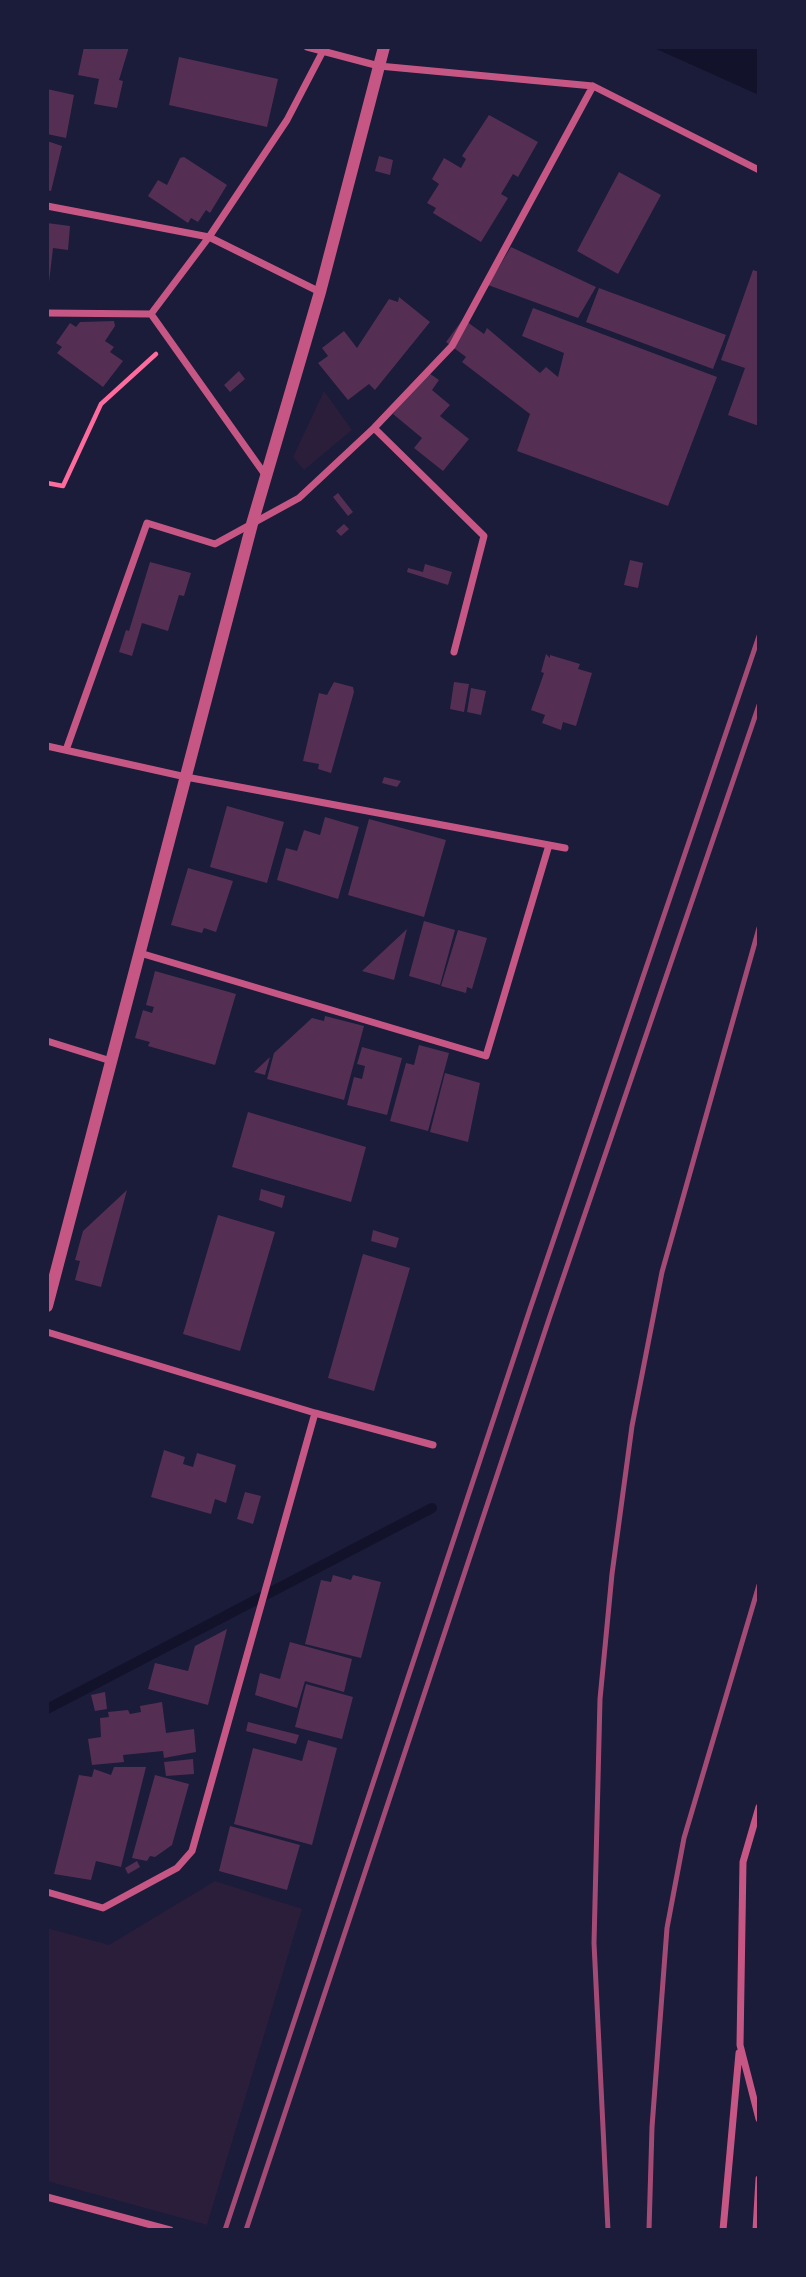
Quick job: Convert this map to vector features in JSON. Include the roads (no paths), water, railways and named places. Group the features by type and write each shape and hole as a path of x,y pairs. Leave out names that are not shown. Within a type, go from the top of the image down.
{"street":[{"path":"307,47 379,66 593,86 759,170"},
{"path":"47,1307 252,524 320,292 384,47"},
{"path":"151,314 209,237 287,120 323,51"},
{"path":"66,750 147,523 215,544 299,498 374,428 452,346 593,86"},
{"path":"47,206 209,237 320,292"},
{"path":"47,313 151,314"},
{"path":"151,314 267,477"},
{"path":"374,428 484,536 454,652"},
{"path":"47,746 186,777 565,848"},
{"path":"140,953 486,1056 549,845"},
{"path":"47,1041 111,1061"},
{"path":"47,1332 315,1413 433,1445"},
{"path":"47,1892 103,1908 177,1868 192,1851 315,1413"},
{"path":"723,2230 740,2045 743,1862 759,1807"},
{"path":"740,2045 759,2119"},
{"path":"756,2230 759,2179"},
{"path":"47,2197 170,2230"}],"waterway":[{"path":"47,1709 432,1508"}],"railway":[{"path":"225,2230 530,1309 759,636"},
{"path":"246,2230 550,1316 759,705"},
{"path":"608,2230 594,1943 600,1699 612,1574 632,1426 662,1272 759,928"},
{"path":"649,2230 652,2127 667,1928 684,1838 759,1585"}]}
